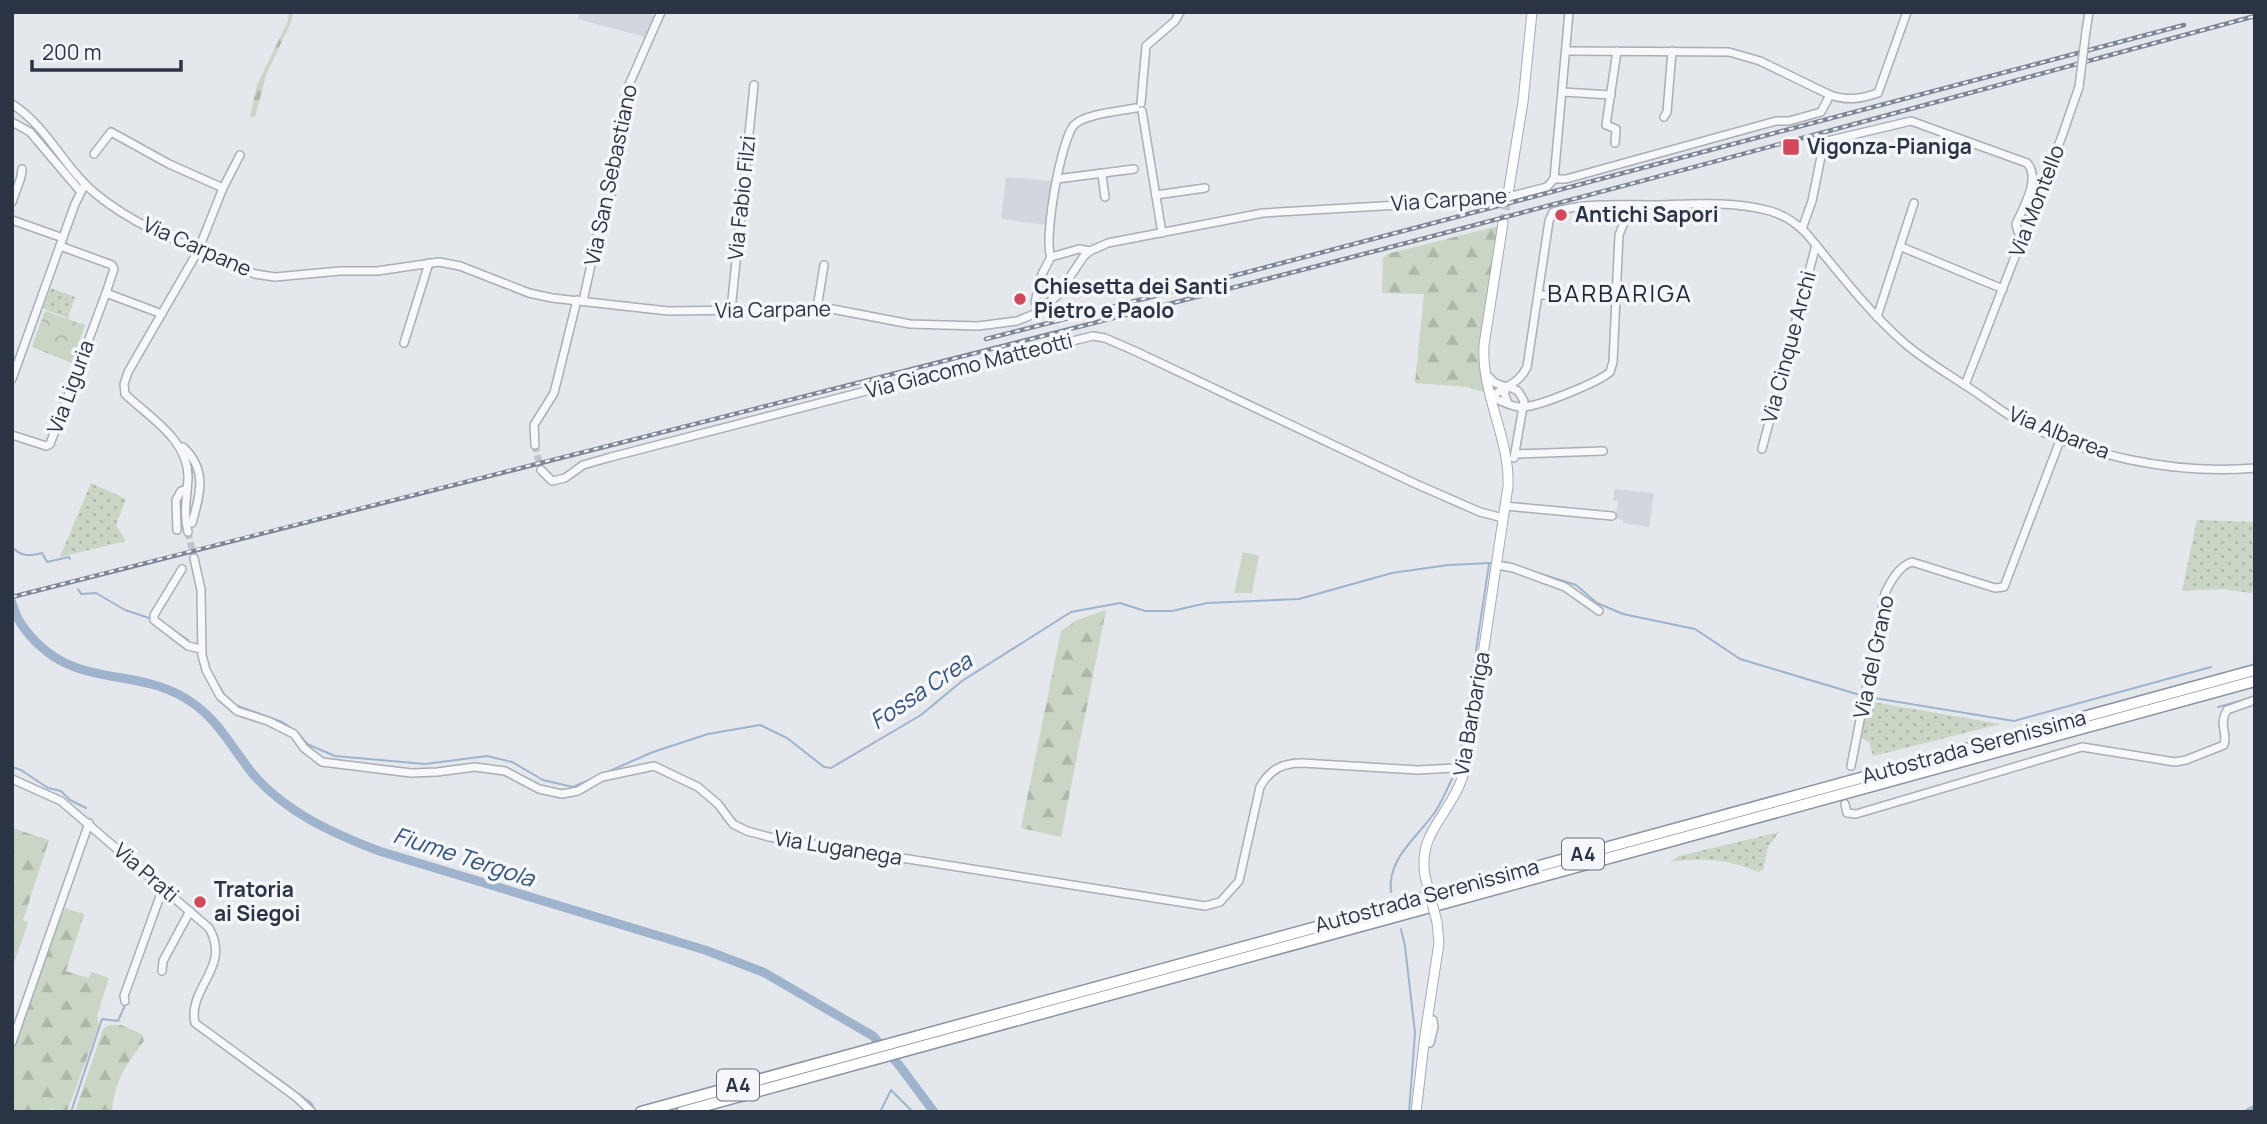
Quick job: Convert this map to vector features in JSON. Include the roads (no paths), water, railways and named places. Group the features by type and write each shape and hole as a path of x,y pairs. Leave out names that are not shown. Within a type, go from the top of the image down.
{"highway":[{"name":"Autostrada Serenissima","path":"641,1112 2255,670"},
{"name":"Autostrada Serenissima","path":"682,1112 2255,681"}],"main road":[{"path":"1508,196 1523,102 1532,12"},
{"name":"Via Barbariga","path":"1416,1112 1439,943 1423,858 1427,841 1455,795 1465,769 1505,506 1508,472 1485,373 1484,345 1503,223"}],"street":[{"name":"Via San Sebastiano","path":"580,300 612,191 628,87 661,12"},
{"path":"1161,233 1140,107 1146,46 1175,21 1180,12"},
{"path":"1555,179 1569,12"},
{"path":"1567,51 1717,51 1738,54 1760,61 1830,95 1850,100 1878,93 1906,12"},
{"name":"Via Montello","path":"1965,385 2063,136 2079,86 2089,12"},
{"path":"1615,143 1616,129 1606,125 1617,51"},
{"path":"1664,117 1667,112 1672,51"},
{"name":"Via Fabio Filzi","path":"731,310 754,85"},
{"path":"1563,92 1611,95"},
{"name":"Via Carpane","path":"12,104 33,119 85,184 124,215 255,274 275,277 340,271 377,271 429,263 460,266 529,293 552,298 668,311 850,310 918,324 978,326 1017,321 1034,314 1057,296 1076,265 1090,251 1108,243 1281,211 1508,196 1547,187 1555,179 1566,179 1821,112 1830,95"},
{"path":"1035,302 1042,274 1051,257 1048,233 1057,179 1073,126 1090,117 1140,107"},
{"path":"26,128 33,119"},
{"path":"1490,397 1520,380 1527,367 1550,215 1561,210 1584,206 1737,205 1782,215 1802,229 1812,201 1823,147 1827,141 1912,121 2027,163 2031,167 2032,178 2017,224 2018,232 2023,236"},
{"path":"12,122 26,128 76,190 80,191"},
{"path":"94,154 111,132 169,164 223,188"},
{"path":"192,523 202,484 180,445 125,394 124,384 128,372 199,249 223,188 240,155"},
{"path":"12,202 22,169"},
{"path":"1057,179 1134,169"},
{"path":"1102,175 1105,197"},
{"path":"12,379 15,360 85,184"},
{"path":"1156,195 1205,188"},
{"path":"1877,317 1914,203"},
{"path":"1490,397 1521,408 1536,405 1605,377 1610,372 1613,362 1619,236 1631,205"},
{"path":"12,220 114,267 106,293 162,314"},
{"name":"Via Albarea","path":"1802,229 1877,317 1912,349 2011,416 2061,439 2103,453 2149,463 2207,468 2255,468"},
{"name":"Via Cinque Archi","path":"1762,449 1816,245"},
{"name":"Via Carpane","path":"1051,257 1081,248 1090,251"},
{"path":"1904,248 2003,289"},
{"path":"404,343 429,263"},
{"path":"817,309 824,265"},
{"name":"Via Liguria","path":"12,435 46,446 50,444 106,293"},
{"path":"1538,295 1609,296"},
{"path":"535,445 534,425 554,393 580,300"},
{"name":"Via Giacomo Matteotti","path":"541,470 552,481 561,480 579,466 601,459 1079,338 1098,336 1416,484 1480,512 1503,518"},
{"path":"1485,373 1496,383 1521,394 1524,401 1514,456 1602,451"},
{"path":"1506,386 1504,393 1508,404"},
{"path":"1496,418 1500,409 1508,404"},
{"name":"Via del Grano","path":"1852,766 1885,593 1893,580 1903,566 1912,562 1995,588 2004,587 2061,439"},
{"path":"188,532 185,515 190,461"},
{"path":"177,530 176,500 181,491 187,489"},
{"path":"1505,506 1612,516"},
{"name":"Via Luganega","path":"194,558 201,590 201,649 209,678 225,702 242,713 283,727 294,734 304,748 322,762 339,766 411,773 475,767 505,771 539,789 562,794 578,791 602,777 654,766 698,788 718,804 733,824 769,837 1205,906 1220,902 1239,881 1260,787 1268,774 1276,768 1303,763 1418,771 1465,769"},
{"path":"1497,565 1565,587 1598,611"},
{"path":"182,569 153,620 188,646 201,649"},
{"path":"1845,804 1847,813 1856,814 2081,747 2168,761 2186,760 2224,746 2222,719 2227,710 2255,700"},
{"name":"Via Prati","path":"12,779 61,801 209,929 215,950 214,968 194,1004 195,1024 296,1097 312,1112"},
{"path":"12,1042 89,823"},
{"path":"125,1001 124,996 163,888"},
{"path":"162,971 163,961 190,911"},
{"name":"Via Barbariga","path":"1424,1043 1430,1043 1433,1020"}],"waterway":[{"name":"Fossa Crea","path":"12,547 26,555 42,553 47,562 69,557 70,559"},
{"path":"1505,562 1514,565"},
{"name":"Fossa Crea","path":"235,705 282,722 296,731 307,744 335,756 425,764 487,756 512,762 543,780 573,787 653,752 708,734 760,725 787,738 824,767 831,768 921,715 962,681 1071,612 1120,603 1145,611 1172,611 1207,603 1299,599 1392,573 1448,565 1491,563"},
{"name":"Fossa Crea","path":"1459,763 1489,564"},
{"path":"1519,567 1576,585 1597,603 1623,614 1695,629 1740,659 1860,695"},
{"name":"Fossa Crea","path":"78,589 81,594 96,593 125,610 149,618"},
{"name":"Fiume Tergola","path":"12,603 25,629 54,657 90,672 166,689 196,706 222,732 265,787 310,820 379,851 705,950 763,972 873,1036 899,1065 934,1112"},
{"name":"Fossa Crea","path":"167,626 188,640"},
{"path":"1868,697 2014,721 2211,667"},
{"name":"Fossa Crea","path":"212,673 225,696"},
{"path":"2218,707 2247,699"},
{"path":"12,767 48,788 61,791 70,800 86,808"},
{"name":"Fossa Crea","path":"1391,892 1391,880 1398,859 1435,812 1455,772"},
{"name":"Fossa Crea","path":"1401,929 1415,1033 1409,1112"},
{"path":"71,1112 102,1019 118,1021 125,1005"},
{"path":"241,1052 311,1103 316,1112"},
{"path":"880,1112 891,1090 913,1112"},
{"path":"2246,1112 2255,1107"}],"tunnel":[{"path":"1503,223 1508,194"},
{"path":"535,445 541,470"},
{"path":"188,532 194,558"}],"railway":[{"path":"12,597 1339,260 2255,16"},
{"path":"986,339 2184,25"}],"place":[{"name":"Vigonza-Pianiga","path":"1791,147"},
{"name":"Antichi Sapori","path":"1561,215"},
{"name":"Chiesetta dei Santi Pietro e Paolo","path":"1020,299"},
{"name":"Tratoria ai Siegoi","path":"200,902"}],"district":[{"name":"BARBARIGA","path":"1620,294"}]}
